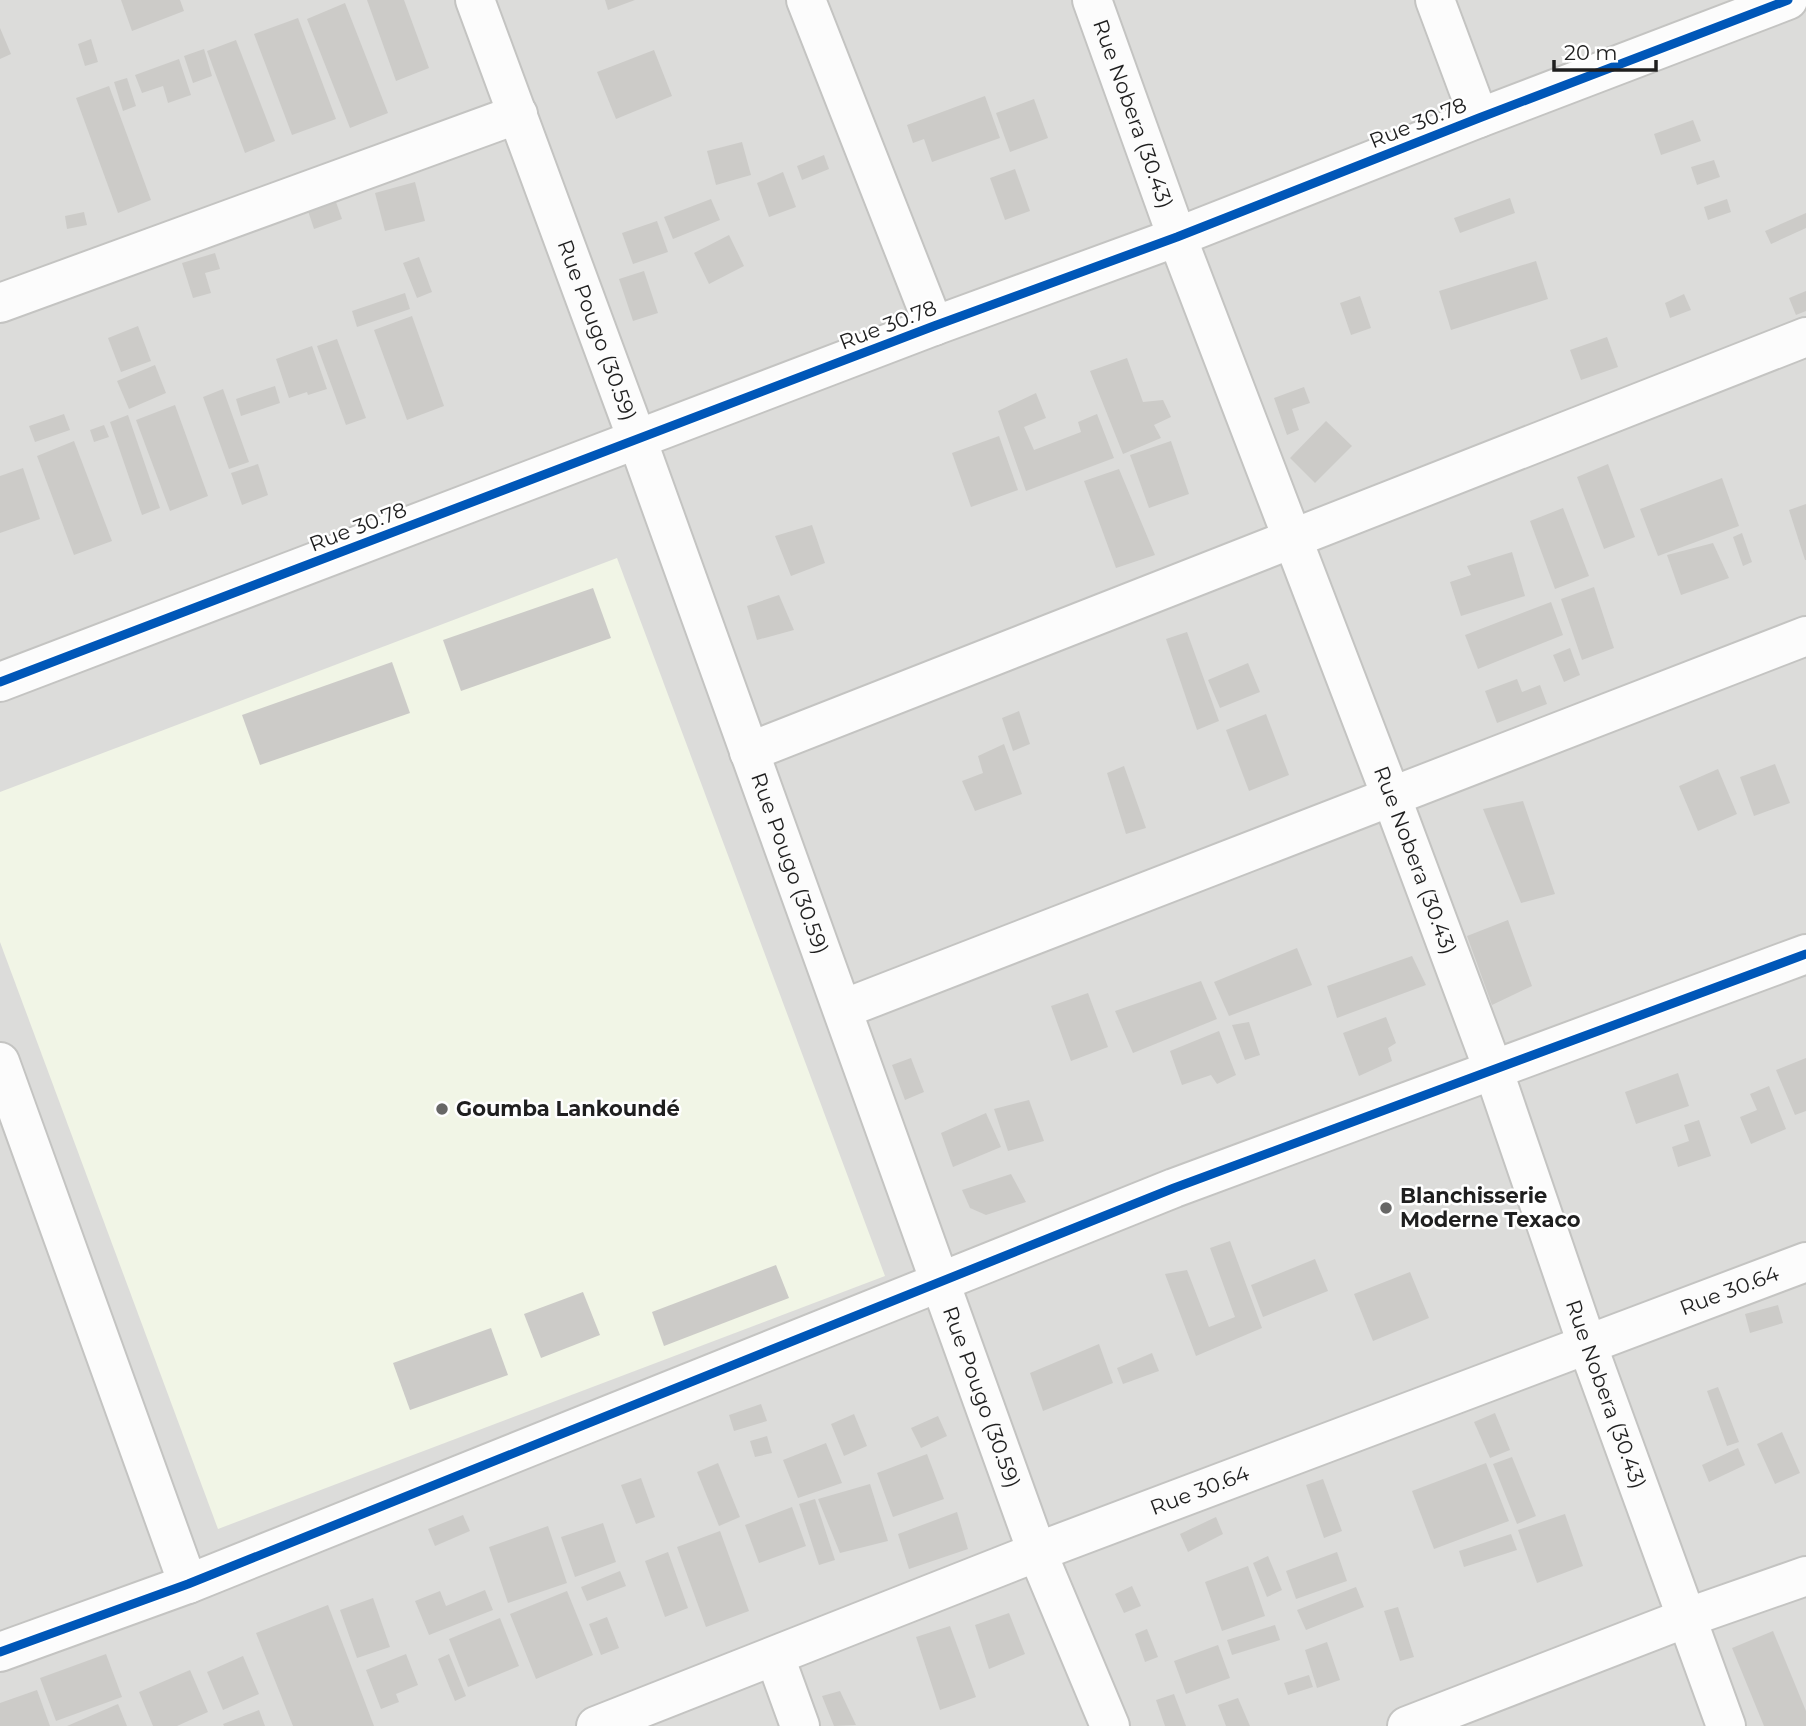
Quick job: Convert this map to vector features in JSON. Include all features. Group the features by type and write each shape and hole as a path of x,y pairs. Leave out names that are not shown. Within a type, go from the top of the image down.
{"street":[{"name":"Rue Pougo (30.59)","path":"475,0 637,439 1037,1552 1110,1726"},
{"path":"806,0 934,326"},
{"name":"Rue Nobera (30.43)","path":"1092,0 1177,237 1493,1069 1587,1344 1726,1726"},
{"path":"1435,0 1479,118"},
{"name":"Rue 30.78","path":"0,682 934,326 1177,237 1788,0"},
{"path":"0,303 518,114"},
{"path":"749,752 1806,337"},
{"path":"843,1009 1806,636"},
{"path":"0,1652 188,1584 1174,1188 1806,954"},
{"path":"0,1062 188,1584"},
{"name":"Rue 30.64","path":"596,1726 1037,1552 1806,1262"},
{"path":"1407,1726 1686,1618 1806,1576"},
{"path":"775,1657 800,1726"}],"shaded area":[{"path":"0,0 1806,0 1806,1726 0,1726"},
{"name":"Goumba Lankoundé","path":"617,558 885,1276 218,1529 0,942 0,792"}],"building":[{"path":"121,0 180,0 184,11 132,31"},
{"path":"367,0 404,0 429,68 396,81"},
{"path":"605,0 635,0 608,10"},
{"path":"345,3 388,113 350,128 307,19"},
{"path":"298,18 336,119 292,135 254,34"},
{"path":"0,28 11,54 0,59"},
{"path":"91,39 98,62 85,66 78,44"},
{"path":"236,40 275,141 245,153 207,51"},
{"path":"204,49 212,76 193,83 184,56"},
{"path":"654,50 672,96 616,119 597,72"},
{"path":"179,59 191,95 168,103 163,86 142,93 135,75"},
{"path":"127,78 136,106 123,111 114,82"},
{"path":"109,86 151,200 118,213 76,98"},
{"path":"985,96 1000,138 932,162 924,139 913,143 907,125"},
{"path":"1034,99 1048,138 1010,152 996,113"},
{"path":"1693,120 1701,141 1661,155 1654,134"},
{"path":"742,142 751,175 716,185 707,151"},
{"path":"824,155 829,169 802,180 797,166"},
{"path":"1714,160 1720,177 1697,185 1691,167"},
{"path":"1015,169 1030,211 1005,220 990,178"},
{"path":"783,172 796,207 769,217 757,183"},
{"path":"415,182 425,221 385,231 375,193"},
{"path":"1510,198 1515,213 1460,233 1454,218"},
{"path":"711,199 720,220 673,239 664,217"},
{"path":"1727,199 1731,212 1708,220 1704,207"},
{"path":"336,202 342,219 314,229 308,211"},
{"path":"84,212 87,225 67,229 65,216"},
{"path":"1806,213 1806,228 1771,244 1765,231"},
{"path":"657,221 668,252 633,264 622,233"},
{"path":"729,235 744,266 709,284 694,253"},
{"path":"215,253 220,269 205,273 211,293 193,298 182,263"},
{"path":"419,257 432,292 417,298 403,263"},
{"path":"1536,261 1548,299 1451,330 1439,291"},
{"path":"644,271 658,313 633,321 619,279"},
{"path":"1806,291 1806,311 1796,315 1789,298"},
{"path":"405,293 410,309 357,327 352,311"},
{"path":"1684,294 1691,310 1670,318 1665,303"},
{"path":"1360,296 1371,328 1351,335 1340,303"},
{"path":"412,316 444,406 407,420 374,330"},
{"path":"138,326 151,361 121,372 108,338"},
{"path":"1607,337 1618,367 1581,380 1570,350"},
{"path":"337,339 366,418 346,425 317,346"},
{"path":"312,346 327,389 289,398 276,359"},
{"path":"1127,358 1143,402 1163,400 1171,417 1154,425 1161,438 1123,454 1090,371"},
{"path":"155,365 166,393 129,409 117,381"},
{"path":"275,386 280,403 241,416 236,399"},
{"path":"1304,387 1310,403 1292,409 1299,430 1287,435 1274,398"},
{"path":"223,389 249,462 229,469 203,397"},
{"path":"1036,393 1046,418 1024,427 1034,450 1081,432 1078,422 1097,414 1114,458 1026,491 998,411"},
{"path":"175,405 208,496 170,511 136,420"},
{"path":"64,414 70,430 35,442 29,426"},
{"path":"128,415 160,508 142,515 110,422"},
{"path":"1326,421 1352,446 1315,483 1290,458"},
{"path":"104,425 109,437 94,442 90,430"},
{"path":"999,436 1018,490 971,507 952,453"},
{"path":"74,441 112,541 74,555 37,456"},
{"path":"1171,441 1189,494 1149,508 1130,455"},
{"path":"258,464 268,495 242,505 231,473"},
{"path":"1608,464 1635,537 1604,549 1577,477"},
{"path":"23,468 40,519 0,533 0,476"},
{"path":"1119,469 1155,555 1116,568 1084,481"},
{"path":"1722,478 1739,526 1658,556 1640,509"},
{"path":"1806,504 1806,560 1805,560 1789,510"},
{"path":"1563,508 1589,576 1555,589 1530,521"},
{"path":"812,525 825,563 791,576 775,536"},
{"path":"1742,533 1752,562 1743,566 1733,537"},
{"path":"1713,543 1729,578 1681,595 1667,555"},
{"path":"1512,552 1525,596 1461,616 1450,582 1471,575 1467,566"},
{"path":"1594,587 1614,648 1582,660 1561,599"},
{"path":"593,588 611,638 461,691 443,640"},
{"path":"779,595 794,630 757,640 747,606"},
{"path":"1551,602 1563,635 1478,669 1465,635"},
{"path":"1187,632 1219,721 1197,730 1166,639"},
{"path":"1570,648 1580,675 1564,682 1553,655"},
{"path":"392,662 410,713 260,765 242,715"},
{"path":"1248,663 1260,692 1220,708 1208,680"},
{"path":"1517,679 1522,692 1540,685 1547,704 1497,723 1485,691"},
{"path":"1019,711 1030,744 1013,751 1002,718"},
{"path":"1266,714 1289,775 1249,791 1226,730"},
{"path":"1004,744 1022,794 975,811 962,781 983,773 978,756"},
{"path":"1775,764 1790,803 1754,816 1740,777"},
{"path":"1124,766 1146,828 1126,834 1107,773"},
{"path":"1718,769 1737,814 1698,831 1679,786"},
{"path":"1523,801 1555,894 1521,903 1483,809"},
{"path":"1508,920 1532,986 1492,1005 1467,936"},
{"path":"1297,948 1312,985 1229,1016 1214,982"},
{"path":"1412,956 1426,985 1337,1018 1327,986"},
{"path":"1201,981 1217,1019 1133,1053 1115,1011"},
{"path":"1088,993 1108,1047 1071,1061 1051,1006"},
{"path":"1386,1017 1396,1043 1388,1048 1392,1061 1359,1076 1343,1033"},
{"path":"1249,1022 1260,1055 1245,1060 1232,1025"},
{"path":"1219,1031 1236,1075 1217,1084 1211,1075 1182,1085 1170,1051"},
{"path":"911,1058 924,1092 905,1100 892,1065"},
{"path":"1806,1058 1806,1111 1795,1115 1776,1070"},
{"path":"1678,1073 1689,1106 1636,1124 1625,1092"},
{"path":"1769,1086 1786,1129 1751,1144 1740,1117 1757,1110 1750,1094"},
{"path":"1029,1100 1044,1141 1008,1151 994,1109"},
{"path":"986,1113 1001,1147 953,1167 941,1133"},
{"path":"1699,1120 1711,1156 1678,1167 1672,1147 1689,1141 1684,1125"},
{"path":"1011,1174 1026,1202 986,1215 970,1208 962,1190"},
{"path":"1230,1241 1262,1328 1196,1356 1165,1274 1187,1270 1209,1327 1235,1317 1210,1248"},
{"path":"1315,1259 1328,1291 1263,1317 1251,1285"},
{"path":"776,1265 789,1298 664,1346 652,1312"},
{"path":"1410,1272 1429,1318 1373,1341 1354,1294"},
{"path":"583,1292 600,1335 541,1358 524,1314"},
{"path":"1778,1305 1783,1323 1750,1333 1745,1314"},
{"path":"491,1328 508,1375 410,1410 393,1363"},
{"path":"1099,1344 1113,1383 1043,1411 1030,1373"},
{"path":"1152,1353 1159,1371 1123,1384 1117,1368"},
{"path":"1718,1387 1739,1442 1727,1446 1707,1391"},
{"path":"761,1404 767,1421 734,1431 729,1415"},
{"path":"1495,1413 1510,1450 1490,1458 1474,1422"},
{"path":"854,1414 867,1446 844,1456 831,1424"},
{"path":"938,1416 947,1436 921,1448 911,1428"},
{"path":"1782,1432 1800,1473 1775,1484 1757,1444"},
{"path":"767,1436 772,1453 755,1457 750,1441"},
{"path":"826,1443 842,1483 798,1498 783,1460"},
{"path":"1738,1448 1745,1465 1709,1482 1702,1465"},
{"path":"927,1454 944,1499 893,1517 877,1473"},
{"path":"1512,1457 1536,1516 1517,1524 1493,1464"},
{"path":"718,1463 740,1517 719,1526 697,1472"},
{"path":"1486,1463 1509,1521 1434,1549 1412,1491"},
{"path":"641,1478 655,1517 636,1524 621,1485"},
{"path":"1323,1479 1342,1531 1324,1538 1306,1485"},
{"path":"870,1484 888,1541 840,1553 818,1499"},
{"path":"815,1499 835,1560 819,1565 799,1504"},
{"path":"792,1507 806,1546 759,1563 745,1525"},
{"path":"957,1512 968,1549 909,1569 898,1534"},
{"path":"1565,1514 1583,1566 1537,1583 1518,1530"},
{"path":"463,1515 470,1531 435,1546 428,1529"},
{"path":"1216,1517 1223,1534 1188,1552 1180,1534"},
{"path":"603,1523 616,1562 575,1577 561,1537"},
{"path":"548,1526 567,1583 508,1603 489,1547"},
{"path":"720,1531 749,1611 706,1627 677,1547"},
{"path":"1511,1534 1517,1550 1464,1567 1459,1551"},
{"path":"668,1552 688,1608 665,1617 645,1561"},
{"path":"1337,1552 1347,1581 1296,1599 1286,1571"},
{"path":"1268,1556 1282,1590 1267,1597 1253,1563"},
{"path":"1248,1566 1265,1616 1222,1631 1205,1582"},
{"path":"620,1571 626,1586 587,1601 581,1587"},
{"path":"1132,1586 1141,1606 1124,1613 1115,1594"},
{"path":"1356,1587 1364,1607 1306,1630 1297,1610"},
{"path":"485,1590 493,1610 429,1635 415,1601 440,1591 446,1606"},
{"path":"567,1591 593,1655 536,1679 510,1614"},
{"path":"373,1598 390,1647 357,1658 340,1610"},
{"path":"328,1605 374,1726 293,1726 256,1633"},
{"path":"1398,1607 1414,1657 1400,1661 1384,1611"},
{"path":"1009,1613 1025,1654 989,1669 975,1625"},
{"path":"607,1617 619,1648 601,1655 589,1624"},
{"path":"500,1618 519,1666 468,1687 449,1639"},
{"path":"1275,1625 1280,1640 1232,1655 1227,1640"},
{"path":"950,1626 976,1697 940,1710 916,1637"},
{"path":"1147,1629 1158,1657 1145,1662 1135,1634"},
{"path":"1773,1631 1806,1711 1806,1726 1764,1726 1732,1648"},
{"path":"1327,1642 1340,1680 1317,1688 1305,1650"},
{"path":"1218,1645 1230,1678 1186,1694 1174,1661"},
{"path":"106,1654 122,1697 56,1721 40,1678"},
{"path":"406,1654 418,1685 396,1694 399,1702 381,1709 366,1670"},
{"path":"449,1654 466,1696 455,1701 438,1659"},
{"path":"243,1656 259,1694 223,1710 207,1672"},
{"path":"190,1670 208,1712 177,1726 153,1726 139,1692"},
{"path":"1309,1675 1313,1687 1288,1695 1284,1683"},
{"path":"37,1690 50,1726 0,1726 0,1703"},
{"path":"840,1691 856,1725 834,1726 822,1696"},
{"path":"1174,1694 1186,1726 1165,1726 1156,1700"},
{"path":"1238,1698 1250,1726 1226,1726 1218,1705"},
{"path":"118,1704 127,1726 67,1726"},
{"path":"259,1710 265,1726 223,1724"}],"cycle path":[{"path":"0,682 934,326 1177,237 1788,0"},
{"path":"0,1652 188,1584 1174,1188 1806,954"}],"place":[{"name":"Goumba Lankoundé","path":"442,1109"},
{"name":"Blanchisserie Moderne Texaco","path":"1386,1208"}]}
